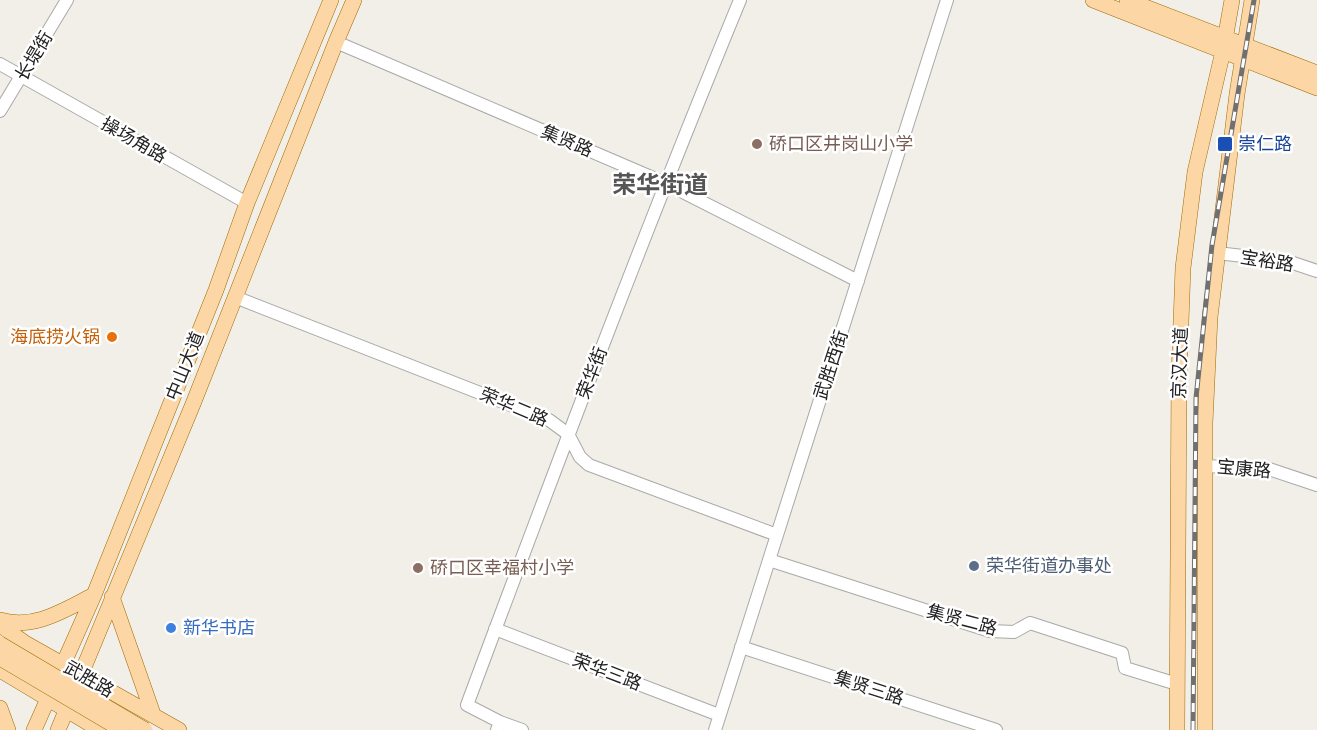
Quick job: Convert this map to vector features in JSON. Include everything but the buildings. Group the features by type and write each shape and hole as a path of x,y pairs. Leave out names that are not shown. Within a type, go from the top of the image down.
{"main road":[{"name":"中山大道","path":"34,730 94,595 216,290 247,203 331,0"},
{"name":"中山大道","path":"58,730 193,404 354,0"},
{"path":"1093,0 1243,52 1317,88"},
{"path":"1127,0 1225,45"},
{"name":"京汉大道","path":"1177,730 1179,376 1183,268 1195,172 1225,45 1232,0"},
{"name":"京汉大道","path":"1205,730 1205,466 1210,317 1243,52 1252,0"},
{"path":"1243,52 1317,73"},
{"path":"0,620 26,624 42,621 94,595"},
{"path":"112,597 153,714"},
{"name":"武胜路","path":"0,625 25,643 179,730"},
{"path":"0,644 145,730"},
{"path":"0,658 122,730"},
{"name":"武胜路","path":"0,670 100,730"},
{"path":"0,708 8,730"}],"street":[{"name":"长堤街","path":"0,111 67,0"},
{"name":"荣华街","path":"498,726 467,705 665,183 740,0"},
{"name":"武胜西街","path":"714,730 947,0"},
{"name":"集贤路","path":"336,42 665,183 858,281"},
{"name":"操场角路","path":"0,64 247,203"},
{"name":"宝裕路","path":"1217,254 1287,261 1317,271"},
{"name":"荣华二路","path":"235,297 549,420 568,434 580,456 589,465 777,535"},
{"name":"宝康路","path":"1205,466 1269,469 1317,485"},
{"name":"集贤二路","path":"769,560 990,631 1014,632 1030,623 1122,653 1125,668 1177,684"},
{"name":"荣华三路","path":"495,629 719,715"},
{"name":"集贤三路","path":"741,647 996,730"},
{"path":"498,726 522,730"}],"railway":[{"path":"1193,730 1196,398 1212,245 1254,0"}],"place":[{"name":"硚口区井岗山小学","path":"757,144"},
{"name":"崇仁路","path":"1225,144"},
{"name":"海底捞火锅","path":"112,337"},
{"name":"荣华街道办事处","path":"974,566"},
{"name":"硚口区幸福村小学","path":"418,568"},
{"name":"新华书店","path":"171,628"}],"district":[{"name":"荣华街道","path":"660,185"}]}
